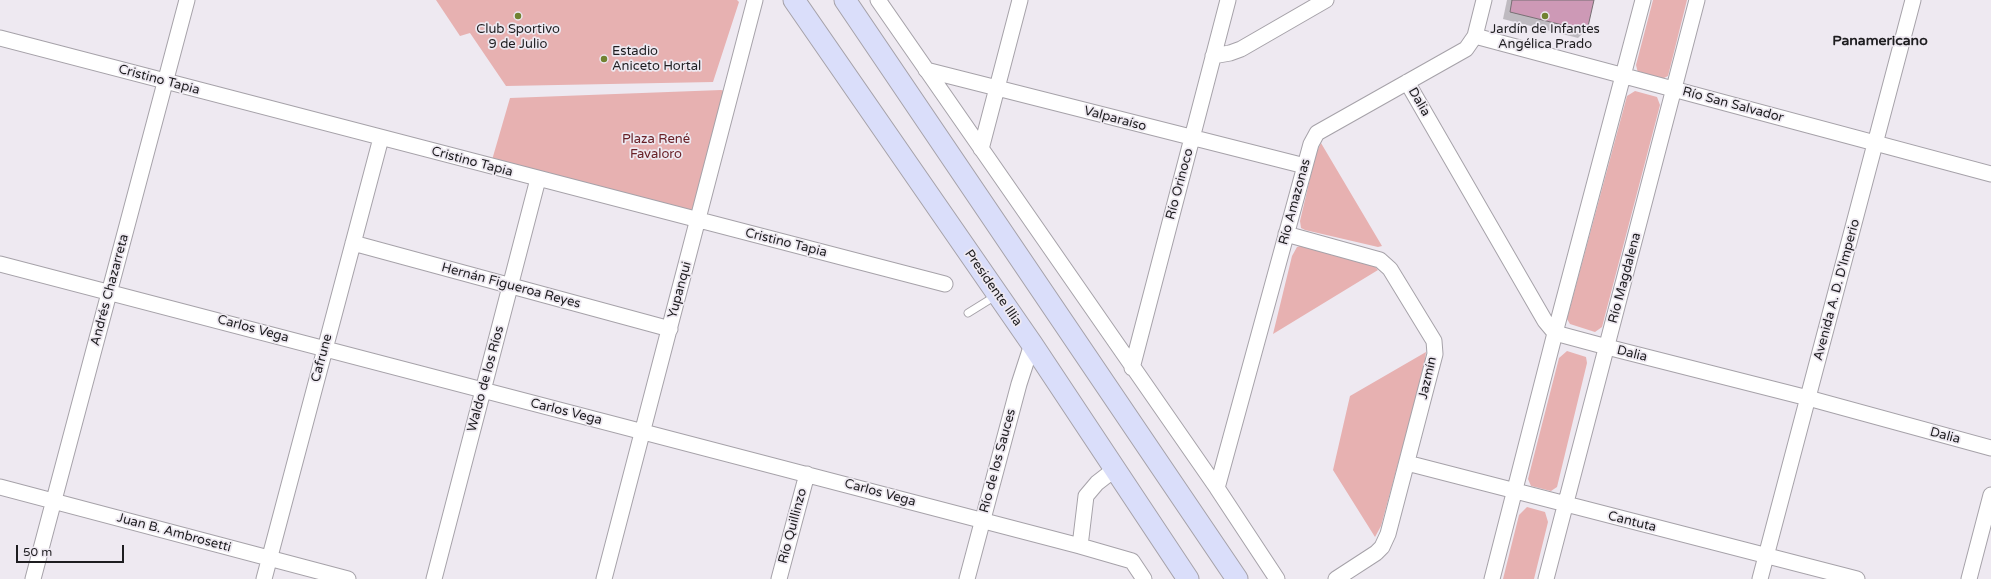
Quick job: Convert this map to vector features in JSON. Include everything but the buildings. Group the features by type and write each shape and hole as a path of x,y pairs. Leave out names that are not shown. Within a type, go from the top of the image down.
{"main road":[{"name":"Presidente Illia","path":"794,0 998,294 1188,579"},
{"path":"845,0 1237,579"}],"street":[{"name":"Andrés Chazarreta","path":"33,579 187,0"},
{"name":"Yupanqui","path":"604,579 755,0"},
{"path":"878,0 1216,488 1277,579"},
{"path":"981,149 1020,0"},
{"name":"Río Orinoco","path":"1132,368 1228,0"},
{"path":"1213,56 1230,53 1241,49 1326,0"},
{"path":"1476,36 1484,0"},
{"path":"1492,579 1643,0"},
{"name":"Río Magdalena","path":"1546,579 1675,90 1697,0"},
{"name":"Avenida A. D. D'Imperio","path":"1760,579 1913,0"},
{"name":"Río San Salvador","path":"1476,36 1623,77 1991,174"},
{"name":"Río Amazonas","path":"1216,488 1310,144 1317,133 1466,48 1476,36"},
{"name":"Cristino Tapia","path":"0,38 698,221 945,284"},
{"name":"Valparaíso","path":"926,70 1192,139 1305,166"},
{"name":"Dalia","path":"1407,82 1545,322 1555,333 1808,398 1991,448"},
{"name":"Cafrune","path":"264,579 380,138"},
{"name":"Waldo de los Ríos","path":"434,579 538,179"},
{"name":"Jazmín","path":"1286,234 1380,260 1390,269 1434,341 1435,354 1388,534 1382,546 1376,553 1336,579"},
{"name":"Hernán Figueroa Reyes","path":"353,243 670,329"},
{"name":"Carlos Vega","path":"0,264 1080,546 1132,561 1144,579"},
{"name":"Río de los Sauces","path":"967,579 1019,384 1032,344"},
{"name":"Cantuta","path":"1407,463 1857,579"},
{"path":"1080,546 1086,496 1097,483 1115,469"},
{"name":"Río Quillinzo","path":"779,579 807,474"},
{"name":"Juan B. Ambrosetti","path":"0,487 347,579"},
{"path":"1969,579 1991,495"}],"lane":[{"path":"968,313 998,294"}],"green space":[{"name":"Estadio Aniceto Hortal","path":"436,0 737,0 739,2 713,82 506,86 470,33 460,36"},
{"path":"1653,0 1687,0 1668,76 1662,79 1638,73 1636,65"},
{"name":"Plaza René Favaloro","path":"721,90 729,92 695,215 492,160 510,98"},
{"path":"1635,91 1657,97 1660,105 1602,327 1595,332 1570,324 1567,319 1627,96"},
{"path":"1321,143 1382,246 1378,247 1301,228 1300,221 1316,153"},
{"path":"1303,245 1371,262 1378,270 1273,334 1292,256 1297,247"},
{"path":"1567,351 1586,357 1587,363 1557,487 1551,491 1531,486 1528,479 1559,358"},
{"path":"1426,352 1424,368 1381,526 1375,537 1333,470 1350,396"},
{"path":"1527,507 1545,512 1548,522 1534,579 1503,579 1519,515"}],"place":[{"name":"Club Sportivo 9 de Julio","path":"518,16"},
{"name":"Jardín de Infantes Angélica Prado","path":"1545,16"},
{"name":"Estadio Aniceto Hortal","path":"604,59"}],"district":[{"name":"Panamericano","path":"1880,41"}]}
